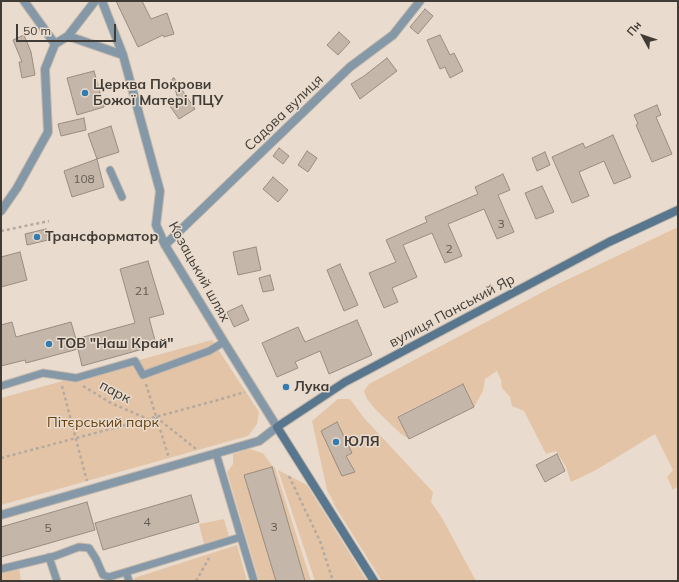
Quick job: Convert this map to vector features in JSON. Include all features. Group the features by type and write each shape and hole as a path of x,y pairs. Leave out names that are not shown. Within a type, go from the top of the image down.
{"street":[{"path":"24,1 55,44"},
{"path":"1,211 17,188 48,132 45,68 55,44 68,36 95,1"},
{"name":"Козацький шлях","path":"102,1 123,55 160,191 156,225 165,245 277,427"},
{"name":"Садова вулиця","path":"165,245 350,67 393,36 420,1"},
{"path":"68,36 123,55"},
{"name":"вулиця Панський Яр","path":"277,427 345,382 609,242 678,210"},
{"path":"1,515 259,441 277,427 374,581"}],"lane":[{"path":"110,170 122,197"},
{"path":"1,386 43,373 58,374 76,378 135,361 143,375 209,351 224,342"},
{"path":"216,454 254,581"},
{"path":"1,569 49,557 79,547 89,548 103,576 109,577 241,537"},
{"path":"49,557 57,581"},
{"path":"126,572 129,581"}],"path":[{"path":"1,231 49,221"},
{"path":"58,374 88,490"},
{"path":"143,375 169,458"},
{"name":"парк","path":"76,378 84,386 111,403 148,419"},
{"path":"1,458 218,400 252,388"},
{"path":"156,417 197,450"},
{"path":"290,476 320,541 333,581"},
{"path":"196,581 210,556 212,546"}],"green space":[{"path":"678,227 678,486 673,490 667,477 673,470 655,434 596,470 571,482 566,467 556,451 546,454 524,411 512,406 510,397 502,388 501,380 497,371 485,379 483,391 474,407 462,384 398,416 409,439 401,434 376,410 367,399 364,391 369,384 556,285"},
{"name":"Пітєрський парк","path":"212,340 259,412 257,424 248,436 1,505 1,398"},
{"path":"338,399 350,399 364,418 433,492 431,502 442,518 476,581 382,581 333,503 327,490 312,421"},
{"path":"249,449 263,453 275,468 311,581 259,581 227,472 233,464 233,454"},
{"path":"278,470 307,485 367,581 315,581"},
{"path":"224,519 230,540 205,548 199,524"},
{"path":"237,545 247,581 135,581 134,578"},
{"path":"19,568 21,581 1,581 1,574"}],"building":[{"path":"116,1 142,1 151,19 167,13 174,34 164,37 163,35 138,47"},
{"path":"425,9 433,16 418,34 410,27"},
{"path":"339,32 350,42 338,55 327,45"},
{"path":"24,35 31,52 35,75 22,78 19,62 22,62 13,40"},
{"path":"440,35 450,55 454,53 463,71 450,78 445,67 440,69 427,40"},
{"path":"387,58 397,71 360,99 351,84"},
{"name":"Церква Покрови Божої Матері ПЦУ","path":"94,71 104,107 77,115 67,78"},
{"path":"174,78 195,109 179,119 170,106 179,102 172,79"},
{"path":"657,105 661,115 656,117 672,154 652,162 636,125 638,124 634,115"},
{"path":"84,118 86,130 61,136 58,124"},
{"path":"111,126 119,152 97,159 88,134"},
{"path":"613,135 631,177 614,184 604,161 579,172 589,196 572,203 552,157 583,143 585,148"},
{"path":"279,148 289,156 283,164 273,156"},
{"path":"307,151 317,158 308,172 298,165"},
{"path":"545,152 550,165 537,171 532,158"},
{"path":"97,159 104,187 72,197 64,171"},
{"path":"503,174 510,190 498,195 514,232 497,239 484,209 448,224 462,256 445,263 432,233 403,245 417,277 392,288 398,302 384,308 369,273 396,262 386,240 427,222 425,217 478,194 475,187"},
{"path":"273,177 288,190 278,202 263,189"},
{"path":"542,186 554,212 536,219 525,193"},
{"name":"Трансформатор","path":"46,229 48,240 27,245 25,234"},
{"path":"256,247 261,270 238,275 233,252"},
{"path":"20,252 27,280 1,287 1,257"},
{"path":"148,261 164,314 149,318 156,344 82,366 78,349 26,363 25,360 1,366 1,325 12,322 16,337 71,322 76,339 135,323 120,269"},
{"path":"340,264 358,305 344,311 327,270"},
{"path":"270,275 274,290 263,292 259,278"},
{"path":"242,305 249,320 234,327 227,312"},
{"path":"357,320 372,355 329,374 320,351 295,362 298,368 277,377 262,343 298,327 305,342"},
{"path":"463,384 474,407 409,439 398,417"},
{"name":"ЮЛЯ","path":"337,422 352,453 346,456 355,472 342,476 321,431"},
{"path":"557,454 565,471 545,482 536,465"},
{"path":"272,467 305,581 276,581 244,475"},
{"path":"191,495 199,522 103,550 95,523"},
{"path":"87,502 95,530 1,557 1,527"}],"place":[{"name":"Церква Покрови Божої Матері ПЦУ","path":"85,93"},
{"name":"Трансформатор","path":"37,237"},
{"name":"ТОВ \"Наш Край\"","path":"49,344"},
{"name":"Лука","path":"286,387"},
{"name":"ЮЛЯ","path":"336,442"}]}
